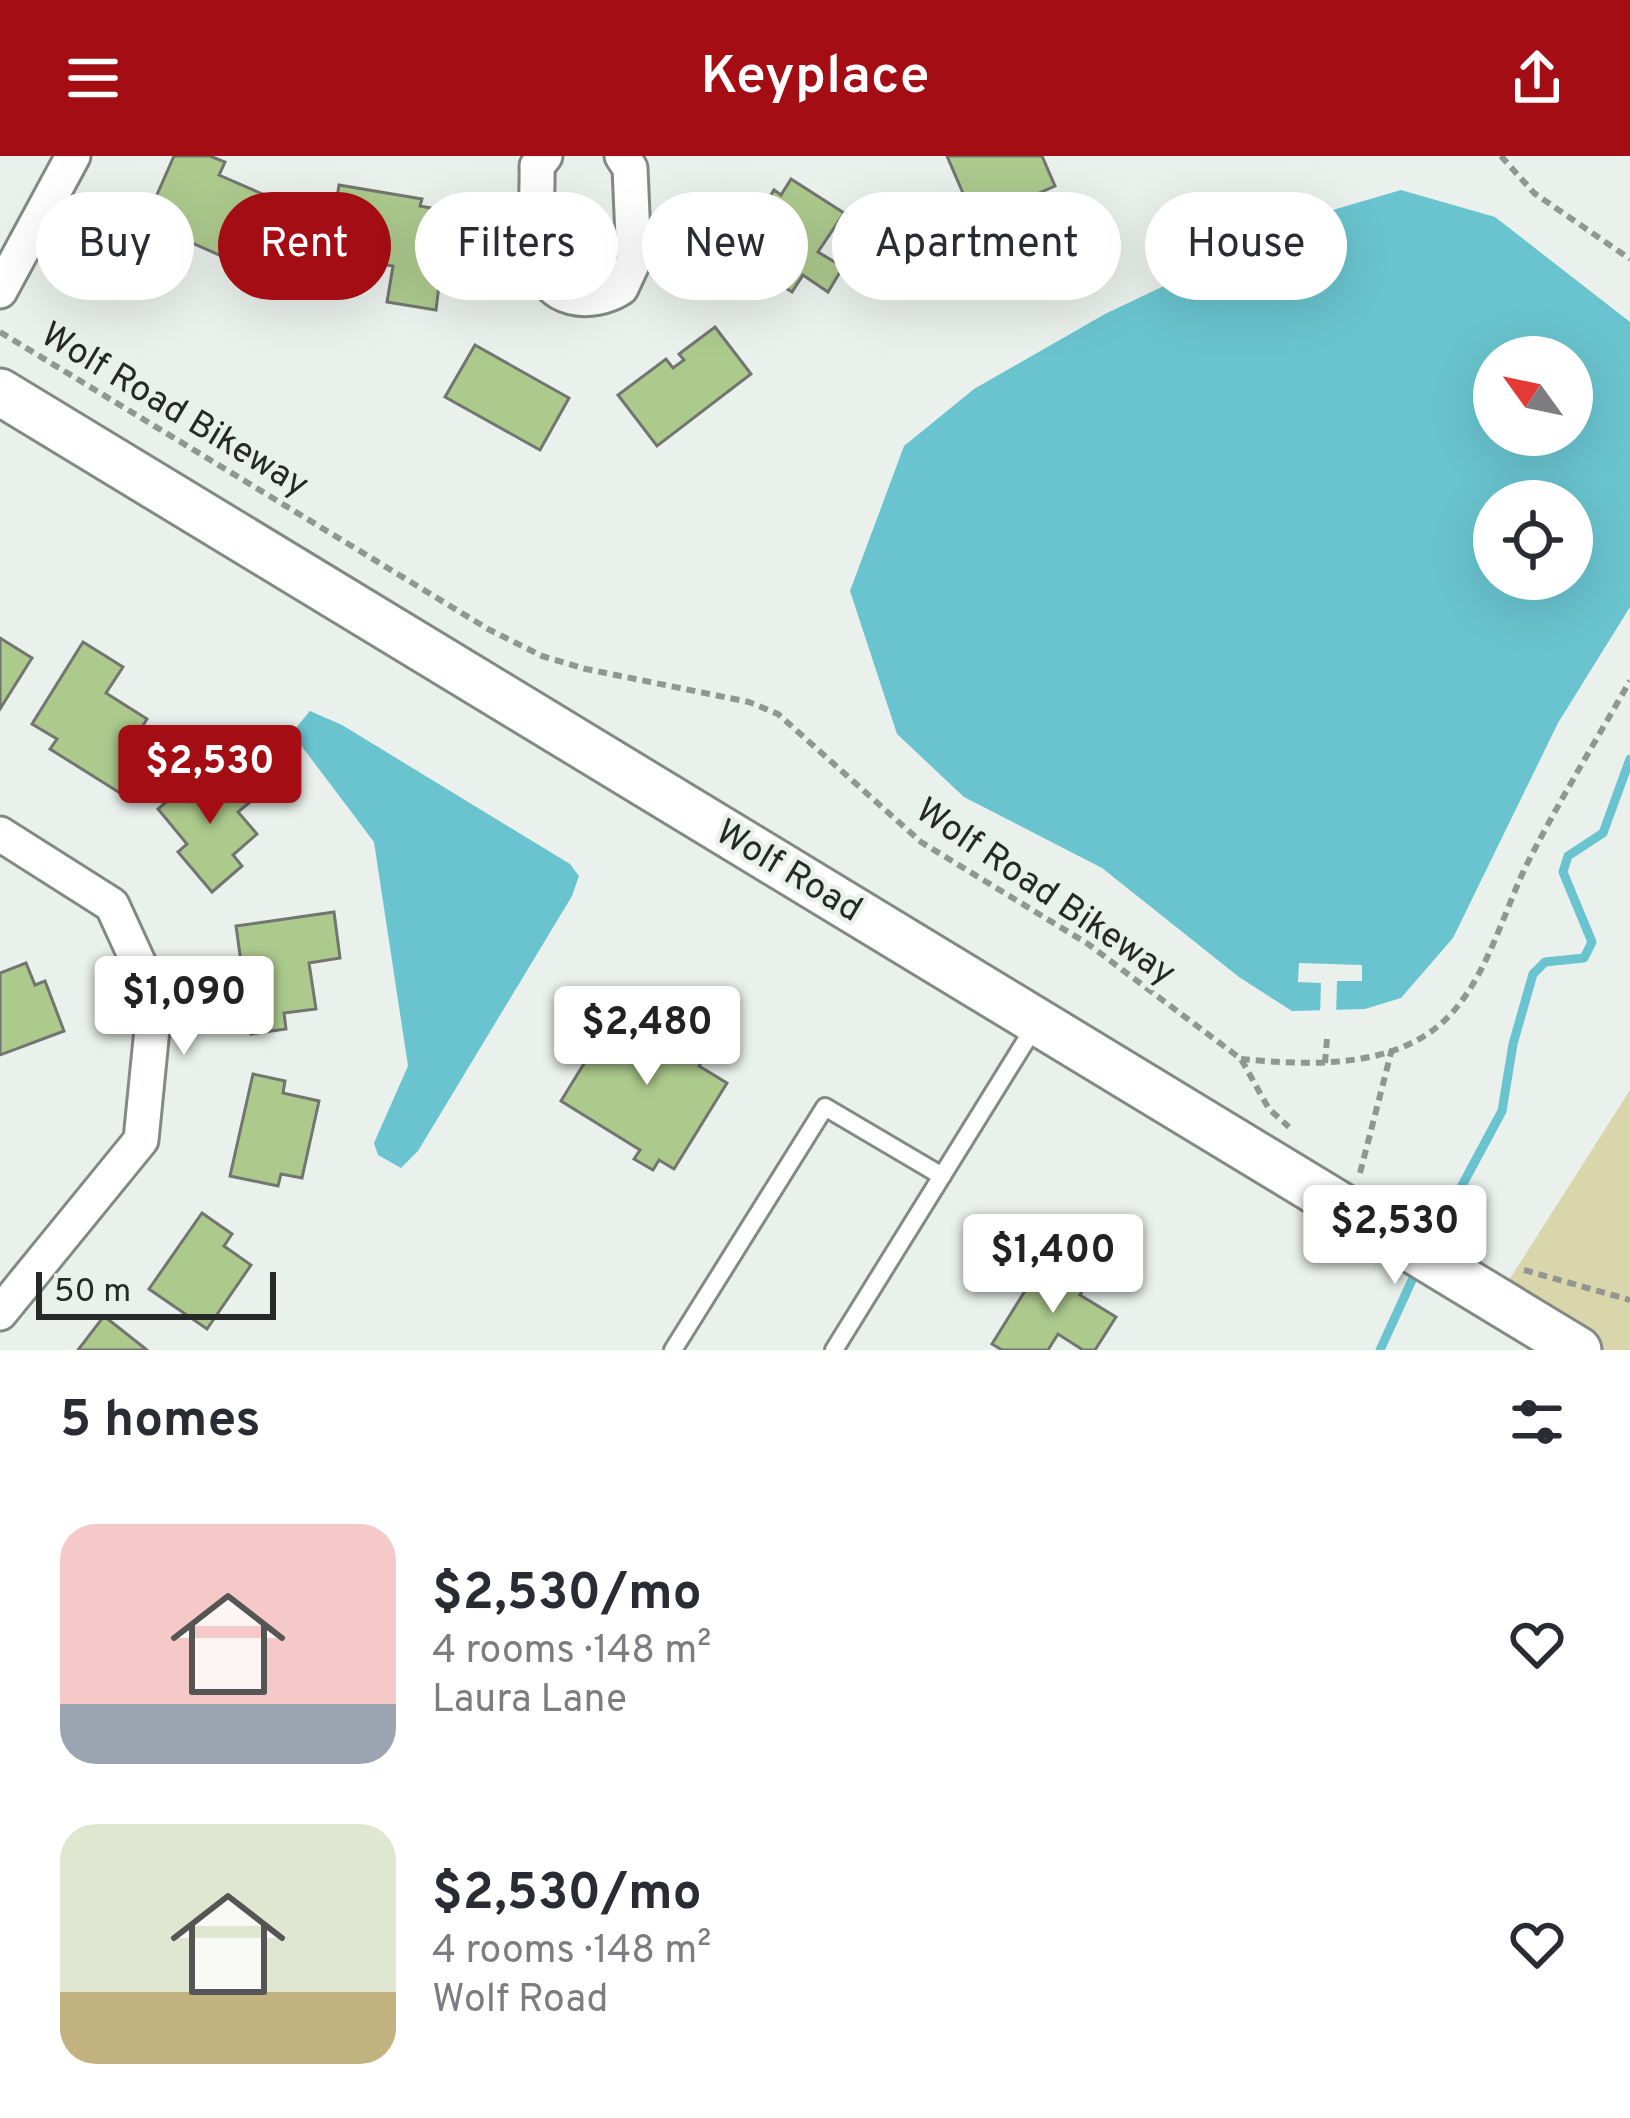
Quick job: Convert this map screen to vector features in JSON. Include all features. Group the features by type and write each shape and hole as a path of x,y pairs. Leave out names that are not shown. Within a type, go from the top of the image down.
{"main road":[{"name":"Wolf Road","path":"0,392 1578,1350"}],"street":[{"path":"0,290 73,156"},
{"path":"545,156 537,166 539,262 555,289 568,298 589,300 621,288 634,260 629,168 622,156"},
{"path":"0,834 112,905 155,999 141,1140 0,1313"}],"lane":[{"path":"834,1350 1038,1020"},
{"path":"674,1350 825,1107 941,1176"}],"path":[{"path":"1501,156 1534,193 1630,259"},
{"name":"Wolf Road Bikeway","path":"0,332 488,629 542,656 749,702 778,714 921,842 1088,944 1241,1059 1269,1109 1301,1138"},
{"path":"1241,1059 1325,1063 1392,1049 1440,1025 1473,983 1527,866 1630,681"},
{"path":"1325,1063 1327,1039"},
{"path":"1345,1171 1359,1180 1392,1049"},
{"path":"1515,1268 1630,1300"}],"shaded area":[{"path":"1630,1090 1630,1350 1602,1350 1502,1291"}],"water":[{"path":"1401,190 1495,217 1630,322 1630,607 1558,723 1453,938 1401,998 1365,1009 1292,1011 1239,977 1102,868 964,797 897,734 850,591 904,446 974,389 1145,295 1145,300 1347,300 1347,206"},
{"path":"310,711 342,725 570,864 579,876 572,896 418,1151 401,1168 378,1155 374,1143 408,1066 374,842 300,744 295,729"}],"pier":[{"path":"1299,963 1362,965 1362,981 1337,981 1336,1016 1320,1016 1321,983 1298,982"}],"building":[{"path":"174,156 210,156 225,162 219,175 258,192 218,192 218,254 194,244 194,192 158,192"},
{"path":"947,156 1042,156 1055,186 1041,192 963,192"},
{"path":"791,179 832,205 832,231 818,252 832,260 828,292 808,278 808,192 783,192"},
{"path":"339,185 380,192 338,192"},
{"path":"391,194 415,198 415,300 437,300 436,310 387,302 391,300"},
{"path":"715,327 751,374 657,446 618,395 666,359 673,368 684,360 679,354"},
{"path":"475,345 569,398 540,450 445,397"},
{"path":"0,638 32,658 0,709"},
{"path":"83,642 123,667 106,693 147,719 131,745 145,754 120,793 50,749 57,739 32,724"},
{"path":"206,768 223,787 231,780 250,802 238,812 257,834 233,855 242,866 212,892 178,852 187,844 158,809"},
{"path":"334,912 340,958 309,963 316,1009 284,1013 286,1029 251,1034 236,926"},
{"path":"26,963 35,985 45,981 64,1031 0,1055 0,973"},
{"path":"653,1012 710,1047 699,1066 727,1083 674,1169 659,1160 653,1170 634,1159 640,1150 561,1101 615,1013 642,1030"},
{"path":"253,1074 285,1081 283,1093 319,1101 302,1178 281,1174 278,1186 230,1176"},
{"path":"202,1213 232,1234 224,1246 251,1265 207,1329 149,1289"},
{"path":"1043,1262 1084,1288 1080,1295 1116,1317 1095,1350 1083,1350 1058,1334 1048,1350 1002,1350 992,1344"},
{"path":"104,1316 147,1350 78,1350"}],"waterway":[{"path":"1429,1247 1502,1111 1513,1044 1533,974 1545,962 1584,958 1592,942 1563,872 1568,856 1603,833 1630,759"},
{"path":"1380,1350 1418,1267"}]}
